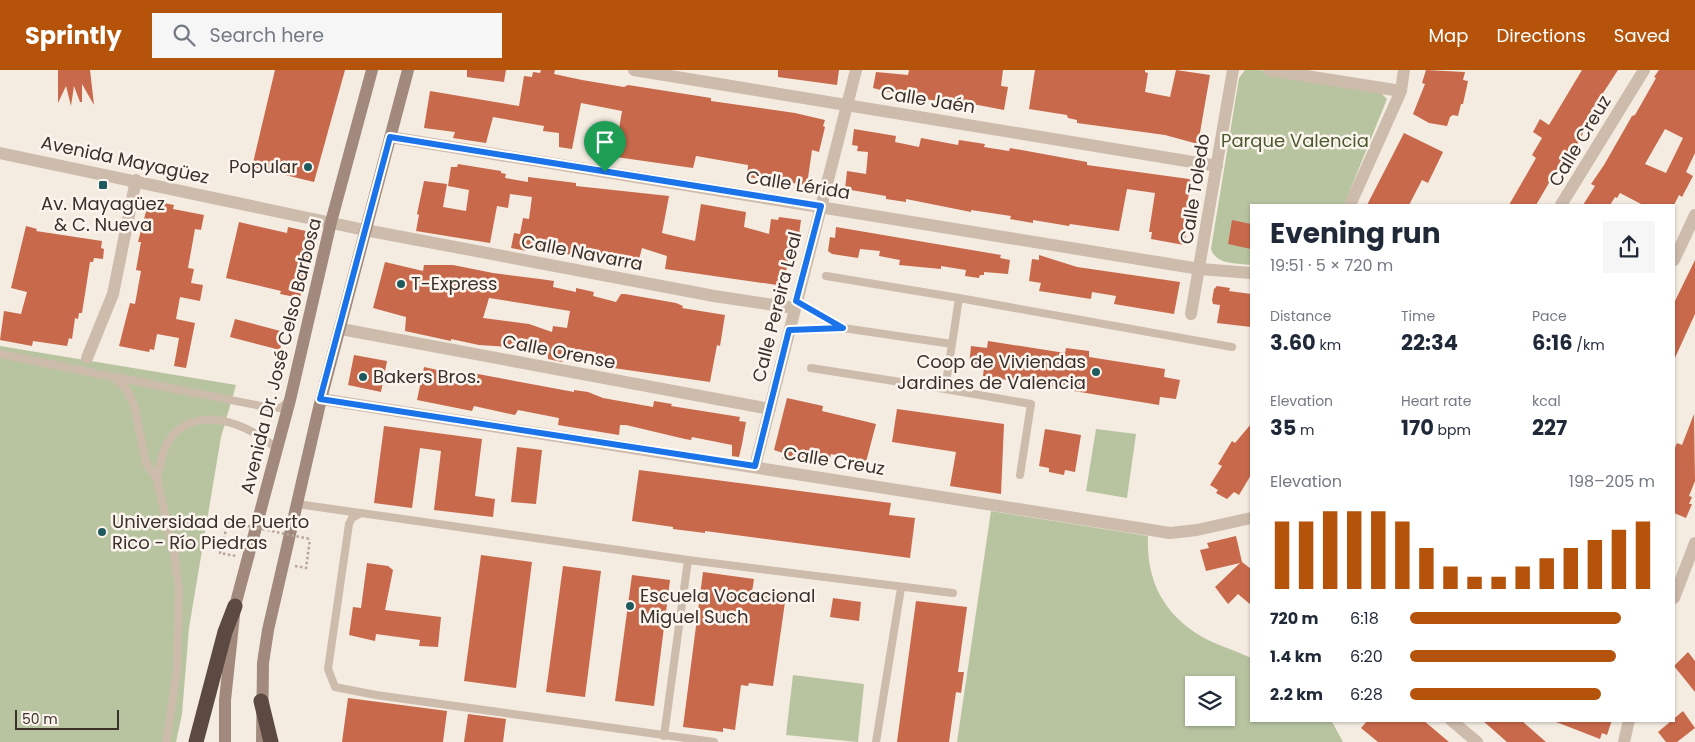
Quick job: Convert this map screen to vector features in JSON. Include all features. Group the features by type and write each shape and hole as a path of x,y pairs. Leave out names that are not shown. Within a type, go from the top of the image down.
{"highway":[{"path":"196,742 225,632 235,606"},
{"path":"261,701 271,742"}],"main road":[{"name":"Avenida Dr. José Celso Barbosa","path":"225,742 225,700 235,606 290,400 331,222 372,70"},
{"path":"262,742 261,701 263,663 268,630 320,399 341,329 365,230 408,70"}],"street":[{"name":"Calle Jaén","path":"634,70 1217,166"},
{"name":"Calle Pereira Leal","path":"755,466 856,70"},
{"name":"Calle Toledo","path":"1191,314 1233,70"},
{"path":"1269,70 1401,91"},
{"path":"1350,204 1401,91 1404,70"},
{"name":"Calle Creuz","path":"1563,204 1644,70"},
{"name":"Calle Lérida","path":"390,137 1200,268 1250,273"},
{"name":"Avenida Mayagüez","path":"0,153 136,180 365,230"},
{"path":"87,358 114,294 136,180"},
{"path":"1675,258 1695,215"},
{"name":"Calle Navarra","path":"365,230 714,296 795,304"},
{"name":"Calle Orense","path":"341,329 770,409"},
{"name":"Calle Creuz","path":"320,399 755,466 1170,533 1197,530 1250,518"},
{"path":"1675,595 1695,543"},
{"path":"1453,722 1477,742"},
{"path":"1624,742 1629,722"}],"lane":[{"path":"826,276 1232,347"},
{"path":"945,389 959,298"},
{"path":"795,304 843,328"},
{"path":"789,330 843,328 952,344"},
{"path":"0,354 266,407 281,408 290,400"},
{"path":"811,368 1031,404 1020,475"},
{"path":"114,377 126,389 134,406 146,463 157,480 175,558 179,589 177,671 166,742"},
{"path":"157,480 162,453 168,441 179,430 205,419 220,420 247,428 266,439 277,449"},
{"path":"297,504 688,560 953,593"},
{"path":"361,513 352,518 349,524 328,669 335,687 376,695 714,742"},
{"path":"664,736 688,560"},
{"path":"876,742 901,588"}],"path":[{"path":"220,553 228,522 310,539 306,568"}],"green space":[{"name":"Parque Valencia","path":"1245,70 1259,70 1377,89 1387,99 1344,204 1250,204 1250,265 1222,261 1217,258 1211,249 1239,78"},
{"name":"Universidad de Puerto Rico - Río Piedras","path":"0,346 236,385 221,437 189,628 182,714 176,742 0,742"},
{"path":"1096,429 1136,434 1127,498 1086,491"},
{"path":"991,511 1148,536 1148,553 1155,584 1161,598 1170,610 1193,631 1208,640 1250,658 1250,722 1332,722 1343,742 957,742"},
{"path":"793,675 864,684 858,742 786,735"}],"building":[{"path":"58,70 90,70 94,105 82,84 82,102 80,102 74,86 71,106 66,86 58,103"},
{"path":"275,70 345,70 314,182 252,167"},
{"path":"467,70 506,70 504,82 467,77"},
{"path":"541,70 555,70 554,74 582,80 711,98 711,101 795,113 825,120 819,152 812,150 807,185 747,177 748,165 696,156 693,168 616,157 617,155 609,153 612,134 618,135 622,111 581,103 572,149 559,147 559,133 543,131 544,126 493,117 486,143 453,138 455,132 424,128 430,91 519,106 524,76 532,77 533,72 540,73"},
{"path":"778,70 839,70 837,85 778,77"},
{"path":"909,70 1003,70 1001,86 1008,87 1004,110 978,105 913,98 873,88 876,72 908,75"},
{"path":"1035,70 1145,70 1148,73 1145,92 1170,97 1176,70 1210,75 1198,144 1165,135 1077,123 1077,120 1068,118 1067,115 1029,109"},
{"path":"1426,70 1465,72 1463,80 1468,81 1463,104 1461,104 1458,116 1453,115 1450,117 1447,126 1429,123 1413,114 1425,84 1422,83"},
{"path":"1582,70 1618,70 1588,116 1585,124 1587,125 1578,143 1566,161 1563,159 1537,204 1510,204 1536,158 1532,155 1542,138 1533,132 1540,119 1549,125"},
{"path":"1659,70 1695,70 1695,153 1686,172 1693,176 1682,197 1679,195 1674,204 1641,204 1620,193 1611,204 1584,204 1595,186 1591,184 1656,78 1654,77","holes":["1665,129 1683,138 1666,173 1645,164"]},
{"path":"854,129 896,136 895,142 919,147 921,138 958,145 959,140 985,144 984,147 1009,151 1010,148 1087,162 1087,165 1189,179 1191,181 1188,199 1192,200 1184,245 1151,239 1152,232 1149,232 1155,193 1127,189 1119,231 1033,220 1033,223 1010,219 1011,216 971,210 971,212 906,199 906,202 886,199 886,196 845,189 847,171 866,174 868,152 857,151 858,146 852,145"},
{"path":"1404,133 1443,152 1428,183 1422,180 1410,204 1368,204"},
{"path":"458,164 501,171 501,173 506,174 505,178 528,182 528,177 576,183 576,186 669,196 662,233 695,241 701,204 746,212 744,227 769,234 771,219 778,220 779,217 801,220 799,235 792,234 784,286 665,269 667,256 642,248 637,267 605,263 605,260 527,248 527,251 511,248 514,233 520,234 523,218 529,219 532,197 510,194 508,208 497,206 490,243 416,231 419,215 417,214 424,181 447,184 443,207 466,211 469,190 448,186 451,167 457,167"},
{"path":"149,200 174,205 173,209 204,215 201,230 195,229 188,268 194,269 191,283 203,285 200,301 180,297 176,319 195,323 186,368 174,366 179,338 157,334 154,350 150,349 149,352 119,346 130,303 135,304 141,271 136,270 141,242 138,242"},
{"path":"1232,220 1250,224 1250,249 1228,244"},
{"path":"239,222 287,233 288,227 315,233 300,298 280,294 281,291 226,278"},
{"path":"26,226 37,229 36,231 102,241 101,248 104,249 103,259 94,258 93,262 90,262 82,313 79,313 78,319 75,318 72,339 69,338 67,346 33,341 32,346 0,340 4,311 21,314 27,292 11,288"},
{"path":"836,227 1001,255 1000,258 1010,260 1008,274 984,272 984,275 980,275 979,278 965,276 966,270 941,266 941,269 899,265 900,260 879,256 880,251 860,249 858,258 832,254 828,251 830,237 835,238"},
{"path":"1039,255 1077,267 1180,282 1174,314 1114,304 1116,296 1092,292 1091,299 1039,291 1041,283 1029,281 1032,259 1039,260"},
{"path":"1695,260 1695,314 1675,358 1675,301"},
{"path":"385,262 423,271 424,265 453,265 493,273 554,281 553,287 576,292 576,288 594,292 593,296 616,302 621,294 625,294 676,303 683,306 682,308 725,315 720,346 717,345 710,382 593,365 596,352 573,349 570,360 563,358 562,362 548,359 548,353 526,346 524,351 510,347 479,345 451,339 451,341 405,331 406,317 373,308","holes":["489,298 570,311 567,328 553,326 552,332 529,324 483,318"]},
{"path":"1217,286 1230,288 1229,291 1250,294 1250,327 1217,323 1220,305 1213,304 1214,289"},
{"path":"235,319 284,332 280,350 230,337"},
{"name":"Coop de Viviendas Jardines de Valencia","path":"988,341 1065,353 1066,348 1089,351 1089,357 1165,369 1164,377 1180,380 1176,399 1160,397 1159,405 983,376 984,368 969,366 971,346 987,348"},
{"name":"Bakers Bros.","path":"354,355 387,361 381,392 348,385"},
{"path":"424,367 442,371 441,381 464,385 467,372 574,392 574,390 588,392 603,398 653,407 654,401 672,404 671,406 740,417 739,421 746,422 739,457 732,456 732,445 692,437 691,440 685,439 626,425 620,425 619,435 558,425 559,418 518,410 515,415 474,406 472,411 417,400"},
{"path":"787,398 823,406 822,411 876,424 866,462 831,454 829,463 799,457 798,461 782,459 783,453 774,450"},
{"path":"897,409 1004,424 1001,494 950,486 956,452 892,442"},
{"path":"1694,414 1695,481 1689,496 1692,497 1689,504 1692,504 1686,518 1675,513 1675,448 1677,443 1682,445"},
{"path":"1250,425 1250,477 1239,495 1234,492 1227,499 1216,493 1218,490 1210,485 1222,466 1218,464 1232,441 1235,443"},
{"path":"384,426 482,439 475,496 495,499 493,517 434,510 441,451 420,448 412,508 374,503"},
{"path":"1045,429 1081,435 1075,472 1065,470 1064,475 1049,472 1049,468 1039,466"},
{"path":"517,447 542,450 536,504 511,502"},
{"path":"639,470 891,503 889,515 915,518 910,558 705,531 705,533 673,529 673,527 632,521"},
{"path":"1236,536 1242,562 1250,568 1250,604 1238,594 1228,604 1215,587 1240,563 1206,571 1200,550 1209,548 1207,543"},
{"path":"481,555 532,562 516,688 464,681"},
{"path":"367,563 388,566 393,570 385,610 441,617 438,647 419,646 420,640 376,634 375,641 349,635 353,607 361,608"},
{"path":"563,566 601,571 585,697 546,692"},
{"path":"703,572 754,579 752,592 786,595 773,686 749,683 748,686 741,685 735,730 723,728 723,732 683,727"},
{"path":"632,575 670,580 654,706 615,701"},
{"path":"833,598 861,602 859,621 830,617"},
{"path":"916,601 967,607 958,672 964,672 961,693 956,692 949,742 897,742"},
{"path":"1688,652 1695,661 1695,692 1675,667"},
{"path":"348,698 447,711 443,742 342,742"},
{"path":"1683,711 1695,728 1677,742 1666,742 1658,732 1670,722 1675,722 1675,718"},
{"path":"468,714 506,719 503,742 464,742"},
{"path":"1366,722 1425,722 1449,742 1378,742 1361,728"},
{"path":"1484,722 1523,722 1546,742 1507,742"},
{"path":"1556,722 1611,722 1607,735 1602,733 1600,739"}],"place":[{"name":"Popular","path":"308,167"},
{"name":"Av. Mayagüez & C. Nueva","path":"103,185"},
{"name":"T-Express","path":"401,284"},
{"name":"Coop de Viviendas Jardines de Valencia","path":"1096,372"},
{"name":"Bakers Bros.","path":"363,377"},
{"name":"Universidad de Puerto Rico - Río Piedras","path":"102,532"},
{"name":"Escuela Vocacional Miguel Such","path":"630,606"}],"route":[{"path":"390,137 605,172 821,206 796,301 833,320 843,328 789,330 755,466 320,399 341,329 390,137"}]}
